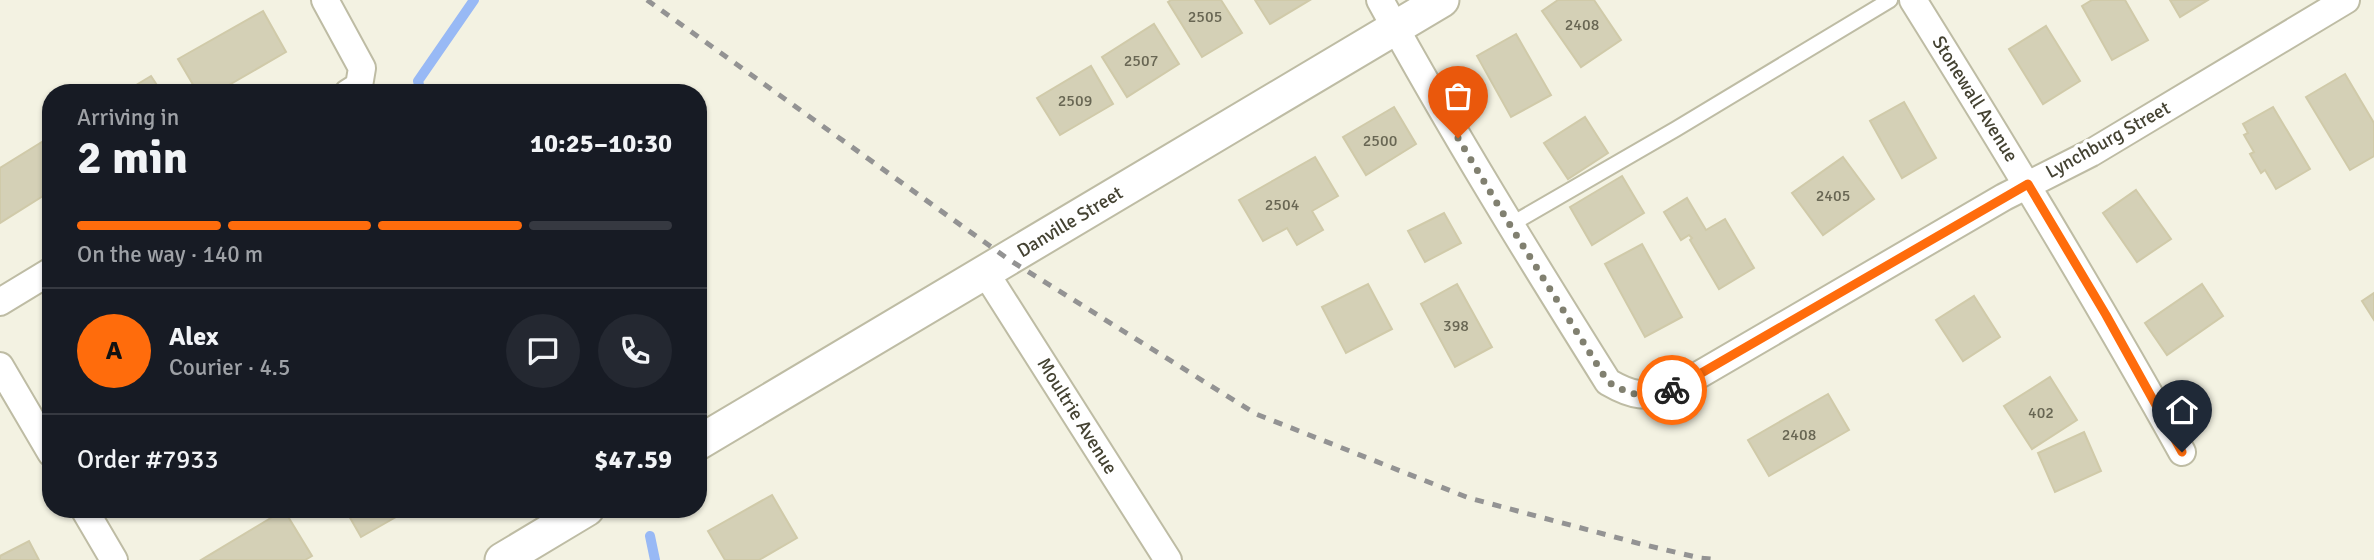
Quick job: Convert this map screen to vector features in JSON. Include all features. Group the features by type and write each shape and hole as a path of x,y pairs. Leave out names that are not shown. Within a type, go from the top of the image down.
{"street":[{"path":"325,0 362,68 356,84"},
{"name":"Danville Street","path":"707,438 985,272 1388,14 1442,0"},
{"name":"Stonewall Avenue","path":"1913,0 2106,315 2182,452"},
{"name":"Lynchburg Street","path":"1510,225 1608,382 1627,392 1648,396 1673,390 2028,184 2091,153 2346,0"},
{"path":"1388,14 1510,225"},
{"name":"Moultrie Avenue","path":"985,272 1168,560"},
{"path":"0,302 42,276"},
{"path":"0,366 42,438"},
{"path":"89,518 114,560"},
{"path":"502,560 572,518"}],"lane":[{"path":"1510,225 1890,0"}],"building":[{"path":"1221,0 1242,33 1202,57 1168,2"},
{"path":"1255,0 1310,0 1270,24"},
{"path":"1558,0 1594,0 1621,40 1581,67 1542,11"},
{"path":"2092,0 2125,0 2148,40 2112,60 2082,6"},
{"path":"2170,0 2208,0 2180,17"},
{"path":"263,11 286,52 231,84 193,84 178,59"},
{"path":"1154,24 1179,64 1127,97 1102,57"},
{"path":"2046,26 2080,81 2043,104 2009,49"},
{"path":"1516,34 1551,95 1511,117 1477,56"},
{"path":"1091,66 1113,104 1060,135 1037,98"},
{"path":"2345,74 2374,123 2374,156 2350,170 2306,97"},
{"path":"151,76 156,84 138,84"},
{"path":"1904,102 1936,158 1902,178 1870,121"},
{"path":"1394,107 1416,144 1366,175 1343,137"},
{"path":"2273,107 2310,169 2276,189 2265,170 2261,173 2250,154 2254,152 2244,135 2248,133 2243,124"},
{"path":"1585,117 1608,153 1568,179 1544,143"},
{"path":"42,142 42,197 0,223 0,168"},
{"path":"1315,157 1338,196 1312,211 1323,230 1297,245 1287,228 1263,241 1239,200"},
{"path":"1843,157 1874,199 1823,235 1792,193"},
{"path":"1622,176 1644,213 1592,245 1570,207"},
{"path":"2136,190 2171,239 2137,262 2103,213"},
{"path":"1687,198 1706,230 1725,219 1754,268 1719,289 1690,240 1692,238 1689,235 1681,240 1664,212"},
{"path":"1444,213 1461,243 1425,262 1408,231"},
{"path":"1642,244 1682,317 1645,337 1605,264"},
{"path":"1368,284 1392,329 1346,353 1322,307"},
{"path":"1457,284 1492,347 1455,367 1421,304"},
{"path":"2202,284 2223,316 2167,355 2145,323"},
{"path":"2374,293 2374,320 2362,301"},
{"path":"1974,296 2000,337 1963,361 1936,320"},
{"path":"2050,377 2077,420 2032,449 2004,406"},
{"path":"1828,394 1849,430 1769,476 1748,440"},
{"path":"2084,432 2101,471 2055,492 2038,453"},
{"path":"772,495 797,538 759,560 725,560 708,531"},
{"path":"271,518 289,518 312,556 305,560 201,560"},
{"path":"350,518 394,518 361,537"},
{"path":"29,541 39,560 0,560 0,556"}],"waterway":[{"path":"419,84 418,81 474,0"},
{"path":"650,536 655,560"}],"railway":[{"path":"647,0 1008,259 1256,414 1469,498 1641,544 1719,560"}],"way so far":[{"path":"1458,138 1608,382 1627,392 1648,396 1672,390"}],"route":[{"path":"1672,390 2028,184 2106,315 2182,452"}]}
